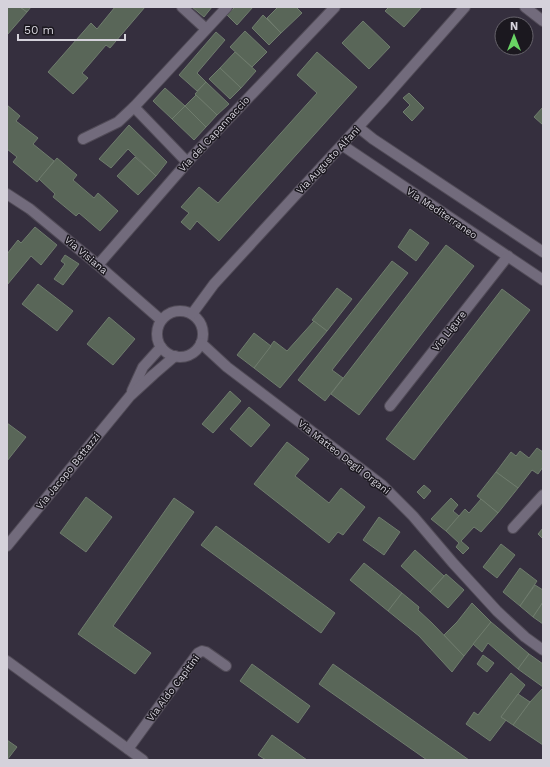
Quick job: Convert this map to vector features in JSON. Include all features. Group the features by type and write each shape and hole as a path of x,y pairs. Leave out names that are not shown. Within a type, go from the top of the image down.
{"street":[{"path":"182,7 206,29"},
{"path":"83,139 118,122 134,107 227,7"},
{"name":"Via del Capannaccio","path":"98,265 187,162 335,7"},
{"name":"Via Augusto Alfani","path":"192,314 214,284 342,145 465,7"},
{"path":"525,7 543,21"},
{"path":"134,107 187,162"},
{"path":"358,127 372,139 543,252"},
{"name":"Via Mediterraneo","path":"342,145 543,280"},
{"name":"Via Visiana","path":"7,194 30,209 162,320"},
{"name":"Via Ligure","path":"390,406 508,256"},
{"path":"179,311 192,314 197,318 203,330 203,336 198,348 188,356 181,357 165,351 158,341 157,334 158,327 162,320 172,312 179,311"},
{"name":"Via Matteo Degli Organi","path":"201,343 227,367 382,485 413,516 497,611 525,637 543,650"},
{"name":"Via Jacopo Bettazzi","path":"130,396 143,367 161,347"},
{"name":"Via Jacopo Bettazzi","path":"7,546 130,396 175,356"},
{"path":"513,528 543,495"},
{"name":"Via Aldo Capitini","path":"128,749 198,653 202,651 206,652 226,666"},
{"path":"7,661 143,760"}],"building":[{"path":"7,7 20,7 27,12 7,35"},
{"path":"20,7 31,7 27,12"},
{"path":"115,7 145,7 110,48 106,45 82,73 88,78 73,94 48,72 91,23 97,29"},
{"path":"192,7 212,7 204,17"},
{"path":"235,7 253,7 237,25 227,15"},
{"path":"278,7 296,7 302,13 281,33 267,18"},
{"path":"389,7 422,7 404,27 385,11"},
{"path":"263,15 281,33 269,45 252,28"},
{"path":"363,21 390,47 369,69 342,43"},
{"path":"245,31 267,52 252,67 230,47"},
{"path":"216,32 225,40 197,73 206,82 197,91 179,75"},
{"path":"235,52 256,71 241,88 220,68"},
{"path":"317,52 357,87 219,241 197,221 190,230 181,222 189,213 181,207 199,187 218,203 317,93 297,75"},
{"path":"220,68 241,88 230,99 209,79"},
{"path":"206,82 229,104 217,115 195,94"},
{"path":"165,88 185,106 172,119 153,101"},
{"path":"409,93 424,108 412,121 403,112 410,105 403,98"},
{"path":"196,95 217,115 206,127 185,106"},
{"path":"7,105 20,116 16,121 38,138 33,144 54,161 37,182 13,162 17,157 7,149"},
{"path":"185,106 206,127 194,140 172,119"},
{"path":"543,107 543,125 534,117"},
{"path":"129,125 167,162 156,176 128,149 111,168 99,159"},
{"path":"135,157 156,176 138,195 117,176"},
{"path":"57,158 77,175 73,180 94,198 98,193 118,211 100,231 79,213 76,216 53,197 55,194 39,179"},
{"path":"35,227 57,245 41,265 31,256 7,285 7,254 18,240 21,243"},
{"path":"410,229 429,243 416,261 398,247"},
{"path":"446,245 474,266 359,415 331,394"},
{"path":"65,255 79,264 63,285 54,279 65,264 61,261"},
{"path":"392,261 408,273 332,370 343,378 325,401 298,380"},
{"path":"38,284 73,311 57,331 22,304"},
{"path":"337,288 352,299 327,331 312,320"},
{"path":"502,289 530,310 414,460 386,439"},
{"path":"109,317 135,339 113,365 87,344"},
{"path":"314,321 327,331 280,388 254,368 274,341 287,351"},
{"path":"254,333 271,346 254,368 237,355"},
{"path":"230,391 241,401 213,433 202,424"},
{"path":"249,407 270,425 251,447 230,429"},
{"path":"7,423 26,437 7,461"},
{"path":"287,442 309,459 295,476 329,503 341,488 365,507 343,535 338,532 329,543 254,484"},
{"path":"537,448 543,452 543,467 538,474 532,470 518,488 496,472 511,452 516,456 520,451 529,458"},
{"path":"496,472 518,488 498,513 477,496"},
{"path":"424,485 431,491 424,499 417,492"},
{"path":"86,497 112,517 86,552 60,533"},
{"path":"174,498 194,512 113,626 151,653 135,674 78,634"},
{"path":"451,498 458,505 453,511 459,516 446,531 431,519"},
{"path":"481,499 498,513 481,532 474,527 461,541 469,548 463,554 456,547 459,543 446,531 465,509 469,513"},
{"path":"379,517 400,532 384,555 363,540"},
{"path":"216,526 335,613 321,633 201,545"},
{"path":"543,528 543,539 538,534"},
{"path":"501,544 515,555 497,578 483,567"},
{"path":"415,550 444,576 430,592 401,566"},
{"path":"364,563 402,593 388,611 350,580"},
{"path":"520,568 537,581 520,606 503,592"},
{"path":"446,574 464,590 448,608 430,592"},
{"path":"535,585 543,590 543,602 533,617 520,606"},
{"path":"402,593 419,607 418,610 464,656 452,672 419,636 388,611"},
{"path":"543,602 543,624 533,617"},
{"path":"472,603 491,622 464,656 444,635 457,622"},
{"path":"491,622 529,654 518,669 488,643 482,652 473,644"},
{"path":"529,654 543,664 543,687 518,669"},
{"path":"483,655 494,663 487,672 477,664"},
{"path":"252,664 310,706 298,723 240,681"},
{"path":"333,664 469,760 427,760 319,684"},
{"path":"511,673 525,685 501,717 506,720 490,741 466,724 474,712 478,715"},
{"path":"543,688 543,745 513,725 530,702"},
{"path":"518,694 530,702 513,725 501,717"},
{"path":"272,735 307,760 266,760 258,755"},
{"path":"7,740 17,747 7,760"}]}
